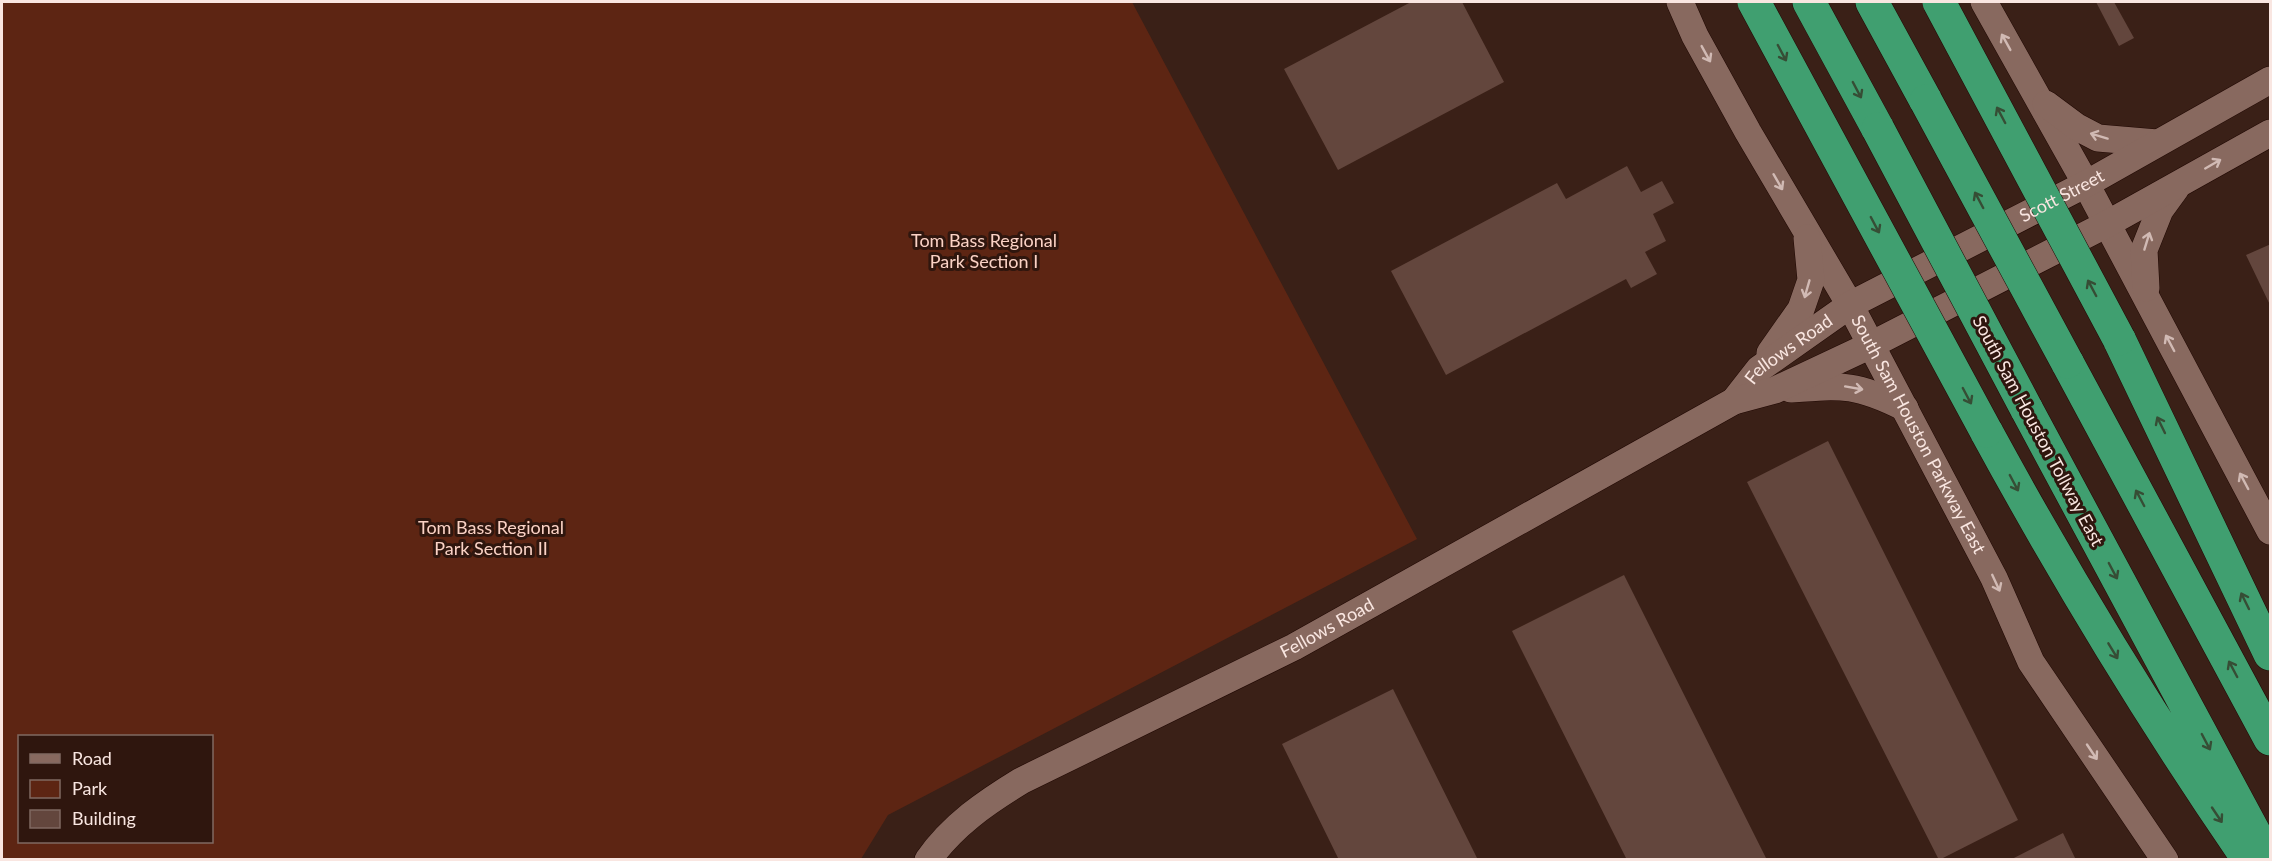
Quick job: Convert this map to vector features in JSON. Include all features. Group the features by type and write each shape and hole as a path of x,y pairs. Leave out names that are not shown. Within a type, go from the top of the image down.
{"highway":[{"path":"1754,2 2028,508 2169,745 2248,860"},
{"name":"South Sam Houston Tollway East","path":"1809,2 2269,860"},
{"path":"1874,2 2271,739"},
{"path":"1940,2 2119,339 2271,654"}],"main road":[{"name":"South Sam Houston Parkway East","path":"1680,2 1695,36 1748,132 1851,305 1994,578 2031,663 2165,860"},
{"path":"1984,2 2086,184 2271,531"},
{"name":"Scott Street","path":"1851,305 2086,184 2271,80"},
{"path":"2037,98 2077,127 2098,138 2157,143"},
{"path":"1871,345 2107,224 2271,133"},
{"path":"2147,299 2144,250 2160,210 2179,184"},
{"path":"1807,231 1810,280 1801,309 1767,380 1838,385 1870,391 1905,408"},
{"name":"Fellows Road","path":"928,860 937,847 978,808 1021,781 1294,647 1734,401 1767,380 1851,305"},
{"name":"Fellows Road","path":"1767,380 1871,345"}],"green space":[{"path":"2,2 1132,2 1417,539 888,815 861,859 2,859"}],"building":[{"path":"1411,2 1462,2 1504,82 1338,170 1284,69"},
{"path":"2096,2 2114,2 2134,38 2119,46"},
{"path":"1627,166 1641,192 1662,181 1674,203 1653,214 1666,241 1645,252 1657,274 1631,288 1626,279 1446,375 1391,271 1557,183 1566,199"},
{"path":"2271,244 2271,307 2246,255"},
{"path":"1828,441 2018,820 1939,860 1747,482"},
{"path":"1624,575 1767,860 1627,860 1512,631"},
{"path":"1393,689 1478,860 1339,860 1282,744"},
{"path":"2063,833 2076,860 2010,860"}],"park label":[{"name":"Tom Bass Regional Park Section I","path":"984,251"},
{"name":"Tom Bass Regional Park Section II","path":"491,538"}]}
